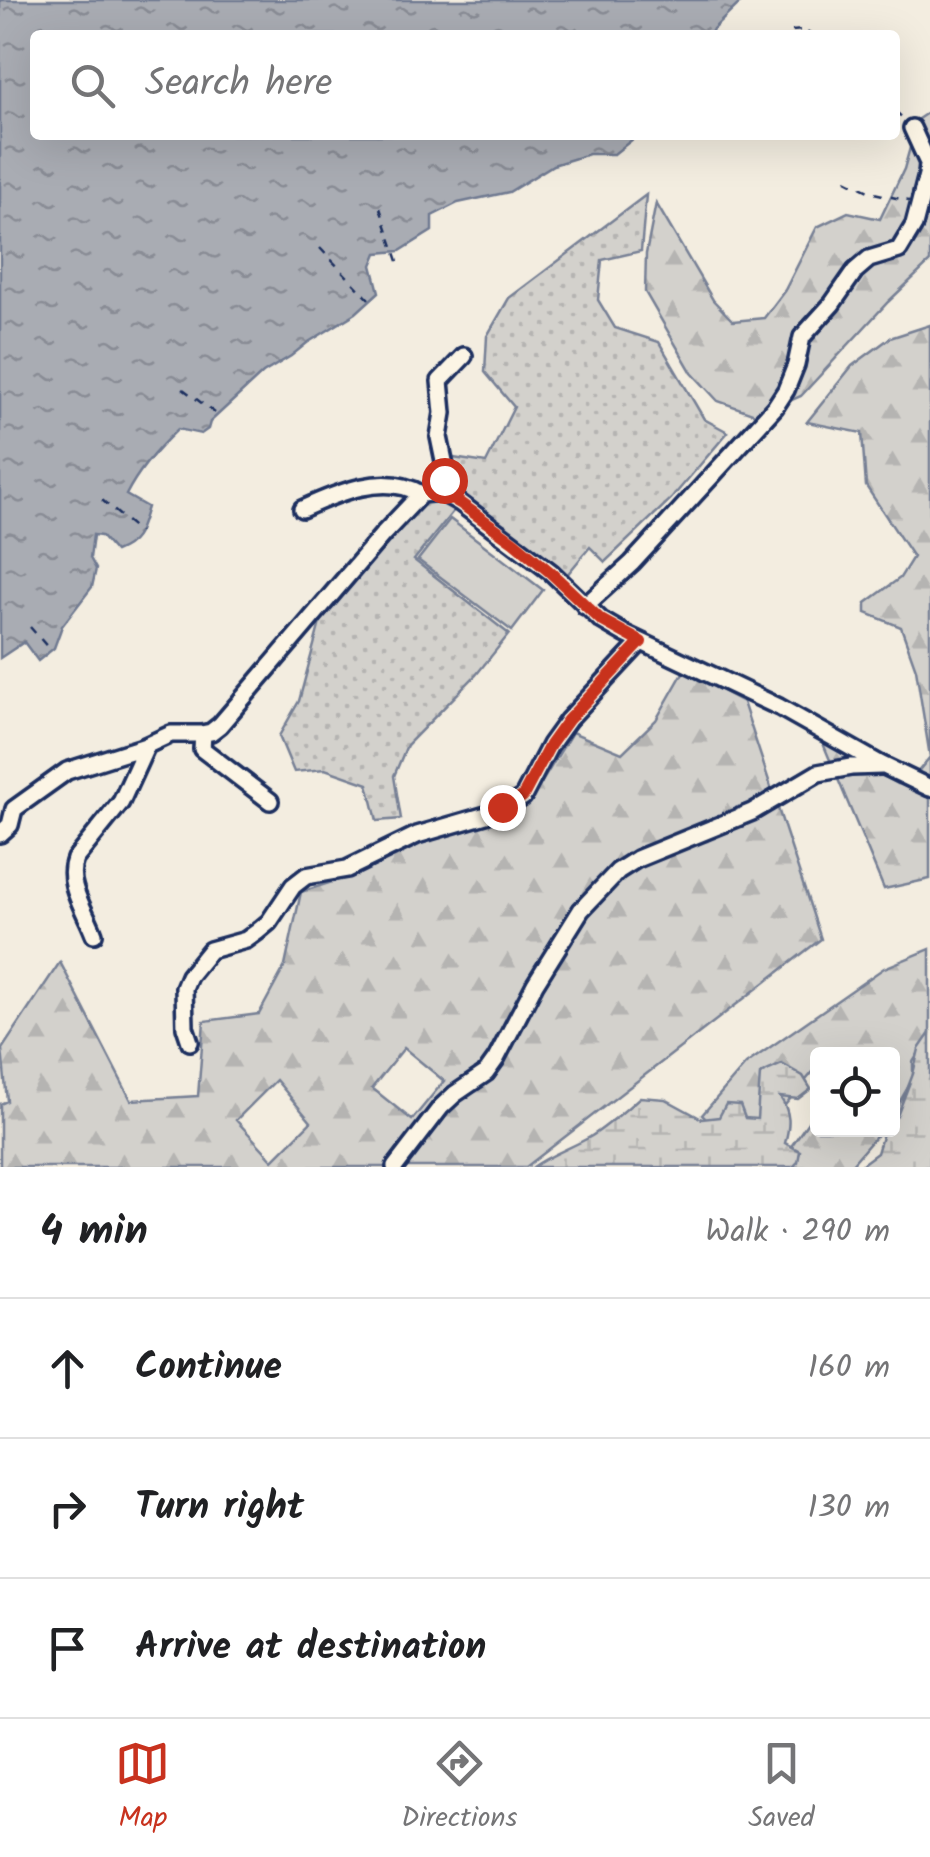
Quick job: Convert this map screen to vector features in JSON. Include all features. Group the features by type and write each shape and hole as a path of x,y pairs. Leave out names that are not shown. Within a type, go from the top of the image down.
{"street":[{"path":"585,606 632,562 775,407 796,365 802,337 868,258 898,250 914,225 928,175 928,152 912,128"},
{"path":"441,492 445,466 439,438 443,414 440,381 464,356"},
{"path":"302,509 380,484 398,484 421,494 441,492 514,542 601,620 780,708 930,788"},
{"path":"0,834 10,825 14,809 67,771 170,734 212,732 421,494"},
{"path":"190,1042 185,1026 184,988 188,976 210,950 246,940 257,932 269,922 293,886 306,876 347,869 418,835 514,803 528,788 568,720 641,642"},
{"path":"203,734 202,749 270,801"},
{"path":"94,934 73,884 72,868 121,802 146,745"},
{"path":"395,1167 441,1107 486,1073 496,1060 535,984 581,910 618,871 636,859 752,812 818,773 852,766 885,766"}],"path":[{"path":"846,180 870,192 920,204"},
{"path":"380,208 399,264"},
{"path":"320,248 369,299"},
{"path":"183,389 219,416"},
{"path":"102,500 139,532"},
{"path":"30,627 50,651"}],"green space":[{"path":"930,111 930,262 801,396 758,415 718,401 692,373 645,292 646,254 656,203 713,300 733,321 764,318 785,290 817,227 848,212 880,219 904,169 918,119"},
{"path":"646,195 641,251 602,260 598,300 615,328 659,342 704,419 728,432 671,499 605,562 590,547 566,576 463,499 414,560 509,634 476,675 407,745 394,776 401,819 377,821 368,784 325,769 294,772 279,736 299,701 321,619 423,501 441,497 453,458 486,463 514,407 485,372 487,336 509,298"},
{"path":"930,325 930,757 916,669 901,627 866,613 866,603 900,578 913,557 866,486 862,433 807,422 852,366 890,338"},
{"path":"450,519 543,590 512,631 418,560"},
{"path":"684,671 743,702 821,939 526,1167 0,1167 0,1104 7,1101 2,1049 60,962 131,1100 198,1096 204,1021 259,1014 285,966 301,892 360,873 416,843 505,817 531,800 572,732 622,753 656,720","holes":["404,1048 444,1081 412,1120 372,1088","276,1080 311,1122 273,1160 236,1120"]},
{"path":"822,741 898,784 916,774 930,757 930,879 884,889"},
{"path":"930,949 930,1035 913,1062 913,1079 900,1101 900,1047 810,1047 810,1075 759,1136 723,1136 702,1115 746,1064 884,968"},
{"path":"930,1033 930,1167 858,1167 877,1153 882,1137 900,1137 900,1108 919,1049"},
{"path":"782,1064 803,1076 810,1087 798,1099 780,1097 788,1119 785,1143 800,1151 793,1167 533,1167 597,1133 640,1097 665,1099 702,1119 719,1117 726,1104 740,1105 745,1118 757,1119 760,1074"},
{"path":"810,1119 810,1137 875,1137 847,1167 785,1167 792,1145"}],"water":[{"path":"0,0 743,0 712,30 30,30 30,140 632,140 614,154 589,154 553,165 509,192 458,203 432,216 432,231 400,251 377,253 372,265 379,292 356,313 263,373 201,434 178,429 149,460 126,495 147,507 137,534 115,552 101,536 93,535 90,558 96,569 92,587 62,626 54,648 38,661 24,642 0,658"}],"route":[{"path":"444,480 441,492 514,542 601,620 641,642 568,720 523,796 502,807"}]}
